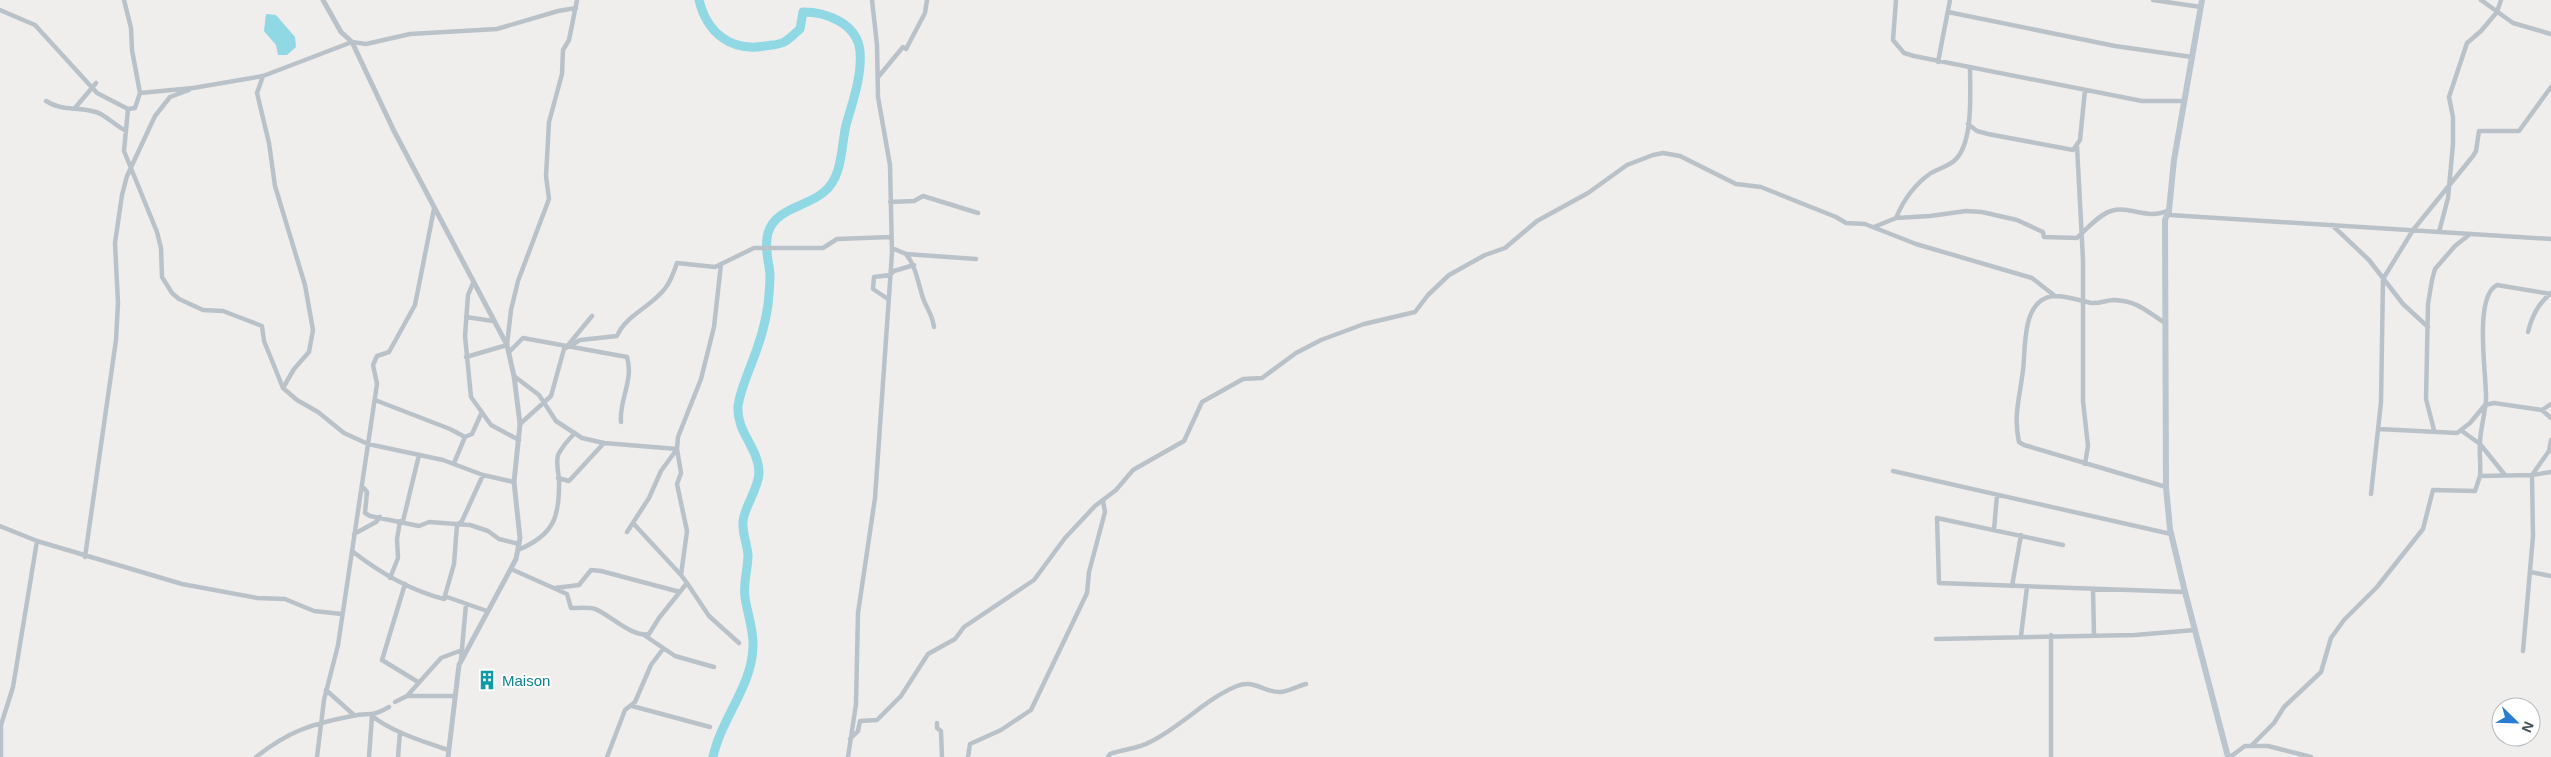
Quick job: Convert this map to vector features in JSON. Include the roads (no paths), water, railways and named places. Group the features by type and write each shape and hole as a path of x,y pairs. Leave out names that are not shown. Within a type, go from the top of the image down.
{"main road":[{"path":"2201,4 2174,160 2170,210 2166,220 2166,488 2171,534 2229,757"}],"street":[{"path":"0,10 35,25 91,87 98,93 128,109 135,108 140,93 132,50 131,28 124,0"},
{"path":"323,0 342,32 352,42 394,132 509,352 520,424 520,440 514,482 520,527 519,547 511,569 461,660"},
{"path":"507,345 511,310 518,281 549,199 546,176 549,122 562,74 562,50 569,40 578,0"},
{"path":"848,757 856,704 858,614 875,498 892,248 890,165 878,97 879,76 872,0"},
{"path":"879,76 903,47 906,49 925,14 927,0"},
{"path":"1896,0 1893,40 1904,53 1938,62 2142,101 2184,102"},
{"path":"1938,62 1950,0"},
{"path":"2154,0 2201,4"},
{"path":"2481,0 2513,23 2551,34"},
{"path":"2439,232 2444,218 2453,144 2452,117 2448,97 2467,43 2481,32 2497,12 2501,0"},
{"path":"140,93 193,88 263,76 352,42 366,44 410,34 497,29 558,11 576,8"},
{"path":"1948,12 2115,46 2192,56"},
{"path":"1896,218 1905,198 1929,174 1955,160 1964,144 1971,106 1970,68"},
{"path":"263,76 257,93 269,143 275,186 305,285 313,330 309,352 294,369 283,388"},
{"path":"75,108 96,83"},
{"path":"2371,494 2379,429 2384,328 2383,279 2413,230 2448,190 2476,152 2479,130 2519,131 2551,87"},
{"path":"85,556 116,340 117,222 126,176 160,108 170,97 193,88"},
{"path":"1968,124 1977,131 2023,142 2073,150 2080,140 2085,90"},
{"path":"46,101 65,109 75,108 101,114 112,124 126,131"},
{"path":"128,109 124,151 157,232 161,248 162,277 178,299 197,308 223,311 262,326 264,341 283,388 318,412 338,429 368,444 454,463 483,475 514,482"},
{"path":"2077,146 2082,233 2083,401 2088,446 2085,464"},
{"path":"850,739 858,731 860,721 877,720 901,696 928,654 955,639 964,627 1034,580 1065,538 1095,506 1116,490 1133,470 1142,463 1154,460 1184,441 1202,402 1243,378 1262,378 1296,353 1322,340 1364,324 1415,312 1428,295 1449,275 1485,255 1505,248 1538,221 1588,193 1627,165 1653,155 1663,153 1680,156 1736,184 1761,187 1836,217 1846,223 1874,227 1916,244 2032,278 2055,296 2101,303 2112,300 2141,305 2165,323"},
{"path":"890,202 914,201 923,196 978,214"},
{"path":"317,757 326,690 338,645 375,400 377,384 373,365 377,356 389,352 411,315 434,209"},
{"path":"1874,227 1896,218 1966,211 1982,212 2018,220 2043,232 2044,237 2077,238 2111,211 2124,210 2158,215 2170,210 2170,215 2551,239"},
{"path":"2331,224 2370,260 2403,304 2428,327"},
{"path":"2434,430 2426,399 2428,304 2436,269 2455,246 2470,234"},
{"path":"568,345 580,340 617,336 622,324 662,293 672,279 677,263 715,267 754,248 823,248 837,238 891,237"},
{"path":"892,248 906,254 976,259"},
{"path":"906,254 914,265 917,280 922,289 922,296 932,314 934,327"},
{"path":"681,575 687,531 678,484 682,474 677,449 678,437 702,379 714,327 721,264"},
{"path":"888,298 873,288 872,282 874,277 890,275 894,271 914,265"},
{"path":"473,282 468,295 466,317 466,357 471,397 490,425 520,440"},
{"path":"2252,746 2284,708 2321,672 2331,638 2344,620 2377,587 2423,529 2433,490 2477,490 2480,476 2480,444 2485,405 2484,323 2487,298 2492,287 2497,285 2551,294"},
{"path":"2528,332 2541,301 2551,294"},
{"path":"2055,296 2039,303 2030,315 2026,333 2021,388 2015,419 2019,442 2166,488"},
{"path":"520,424 545,403 556,386 564,349 592,316"},
{"path":"466,317 493,320"},
{"path":"509,352 523,338 627,357 630,375 628,389 620,408 621,422"},
{"path":"466,357 507,345"},
{"path":"514,376 533,390 545,403 556,420 582,438 604,443 677,449"},
{"path":"375,400 450,429 465,437"},
{"path":"2379,429 2434,430 2457,433 2462,431 2485,405 2494,403 2542,410 2551,418"},
{"path":"2542,410 2551,404"},
{"path":"454,463 465,437 472,434 481,414"},
{"path":"2462,431 2480,444 2505,476"},
{"path":"362,486 367,492 366,513 370,516 380,516 419,526 429,522 480,528 499,539 519,547 537,542 550,530 559,496 558,456 574,433"},
{"path":"2523,651 2533,536 2532,475 2549,451 2551,440"},
{"path":"558,478 569,481 604,443"},
{"path":"627,532 649,498 661,471 677,449"},
{"path":"390,578 398,558 397,540 419,455"},
{"path":"1894,471 2171,534"},
{"path":"2480,476 2532,475 2551,472"},
{"path":"444,599 454,564 457,525 462,521 483,475"},
{"path":"1994,530 1997,495"},
{"path":"968,757 970,744 1001,730 1032,710 1087,593 1088,572 1105,512 1103,500"},
{"path":"354,534 376,522 380,516"},
{"path":"2063,545 1938,518 1939,583 2185,592"},
{"path":"633,523 681,575 709,616 739,644"},
{"path":"0,526 37,542 182,584 257,598 285,599 314,611 342,614"},
{"path":"2012,586 2021,535"},
{"path":"1,757 1,725 13,688 37,542"},
{"path":"352,551 390,578 423,594 444,599 447,597 487,611"},
{"path":"511,569 567,594 571,608 596,609 616,623 644,635 675,656 714,667"},
{"path":"554,588 579,585 591,570 680,592"},
{"path":"2530,572 2551,576"},
{"path":"644,635 650,634 658,618 687,583"},
{"path":"405,584 382,658 418,682"},
{"path":"2021,636 2027,587"},
{"path":"2093,589 2094,634"},
{"path":"448,757 461,660 466,604"},
{"path":"1936,639 2094,634 2135,635 2195,630"},
{"path":"2051,635 2052,757"},
{"path":"607,757 625,710 632,706 651,665 663,649"},
{"path":"395,702 407,696 441,658 462,650"},
{"path":"1108,757 1110,754 1151,742 1199,711 1211,700 1236,687 1248,683 1280,692 1306,684"},
{"path":"326,690 354,715"},
{"path":"407,696 455,696"},
{"path":"632,706 710,727"},
{"path":"256,757 279,739 295,731 354,715 372,716 389,707"},
{"path":"372,716 400,732 448,750"},
{"path":"371,756 372,716"},
{"path":"937,723 937,728 942,731 942,757"},
{"path":"398,757 400,732"},
{"path":"2229,757 2245,746 2268,746 2312,757"}],"water":[{"path":"266,14 276,15 295,37 296,47 287,55 278,55 276,45 264,31"}],"waterway":[{"path":"699,0 703,12 714,31 731,43 753,47 784,42 800,29 803,12 821,14 847,26 858,41 860,51 860,70 835,178 830,186 817,197 777,218 768,233 767,249 770,279 767,313 738,406 740,424 755,456 759,473 743,521 748,555 745,591 753,647 751,661 742,689 722,729 713,757"}],"place":[{"name":"Maison","path":"487,680"}]}
